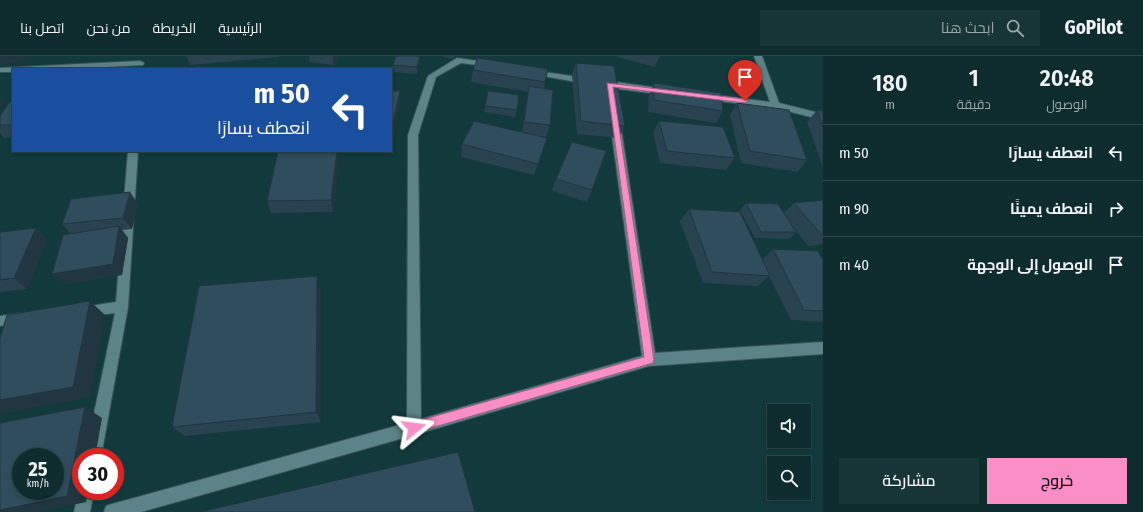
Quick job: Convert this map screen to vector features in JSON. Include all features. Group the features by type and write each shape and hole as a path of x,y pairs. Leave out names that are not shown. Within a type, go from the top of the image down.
{"street":[{"path":"758,56 775,105"},
{"path":"414,428 413,135 432,76 460,60 499,67"},
{"path":"40,68 140,63"},
{"path":"0,70 12,69"},
{"path":"523,70 610,88 673,92"},
{"path":"696,95 775,105 823,117"},
{"path":"613,108 649,360"},
{"path":"95,448 122,307 133,152"},
{"path":"68,313 122,307"},
{"path":"0,321 30,317"},
{"path":"112,512 414,428 649,360 823,348"},
{"path":"82,512 84,500"}],"building":[{"path":"396,56 420,56 417,67 393,65"},
{"path":"478,58 548,69 545,82 473,70"},
{"path":"576,63 614,66 625,126 581,121"},
{"path":"654,83 721,93 723,111 654,100"},
{"path":"529,86 553,90 550,125 524,122"},
{"path":"392,91 400,91 392,127"},
{"path":"488,91 519,95 517,110 485,106"},
{"path":"12,98 12,125 0,125 0,116"},
{"path":"737,103 789,110 807,160 750,151"},
{"path":"817,110 823,111 823,127"},
{"path":"474,121 547,138 538,164 462,144"},
{"path":"659,121 723,127 735,158 667,151"},
{"path":"572,142 606,151 592,190 556,179"},
{"path":"278,152 337,152 331,200 267,201"},
{"path":"130,192 123,218 62,224 71,199"},
{"path":"823,200 823,234 821,234 794,203"},
{"path":"746,203 778,204 796,232 761,232"},
{"path":"689,209 740,212 770,276 712,272"},
{"path":"119,226 113,264 52,274 63,235"},
{"path":"36,228 14,278 0,280 0,232"},
{"path":"773,249 818,251 823,260 823,311 804,310"},
{"path":"317,276 316,412 172,427 199,286"},
{"path":"90,301 73,387 0,400 0,338 7,315"},
{"path":"85,407 77,448 72,448 72,471 67,496 64,497 64,448 12,448 12,500 48,500 0,510 0,423"},
{"path":"458,452 475,512 200,512"}],"route":[{"path":"414,428 649,360 610,84 745,101"}]}
